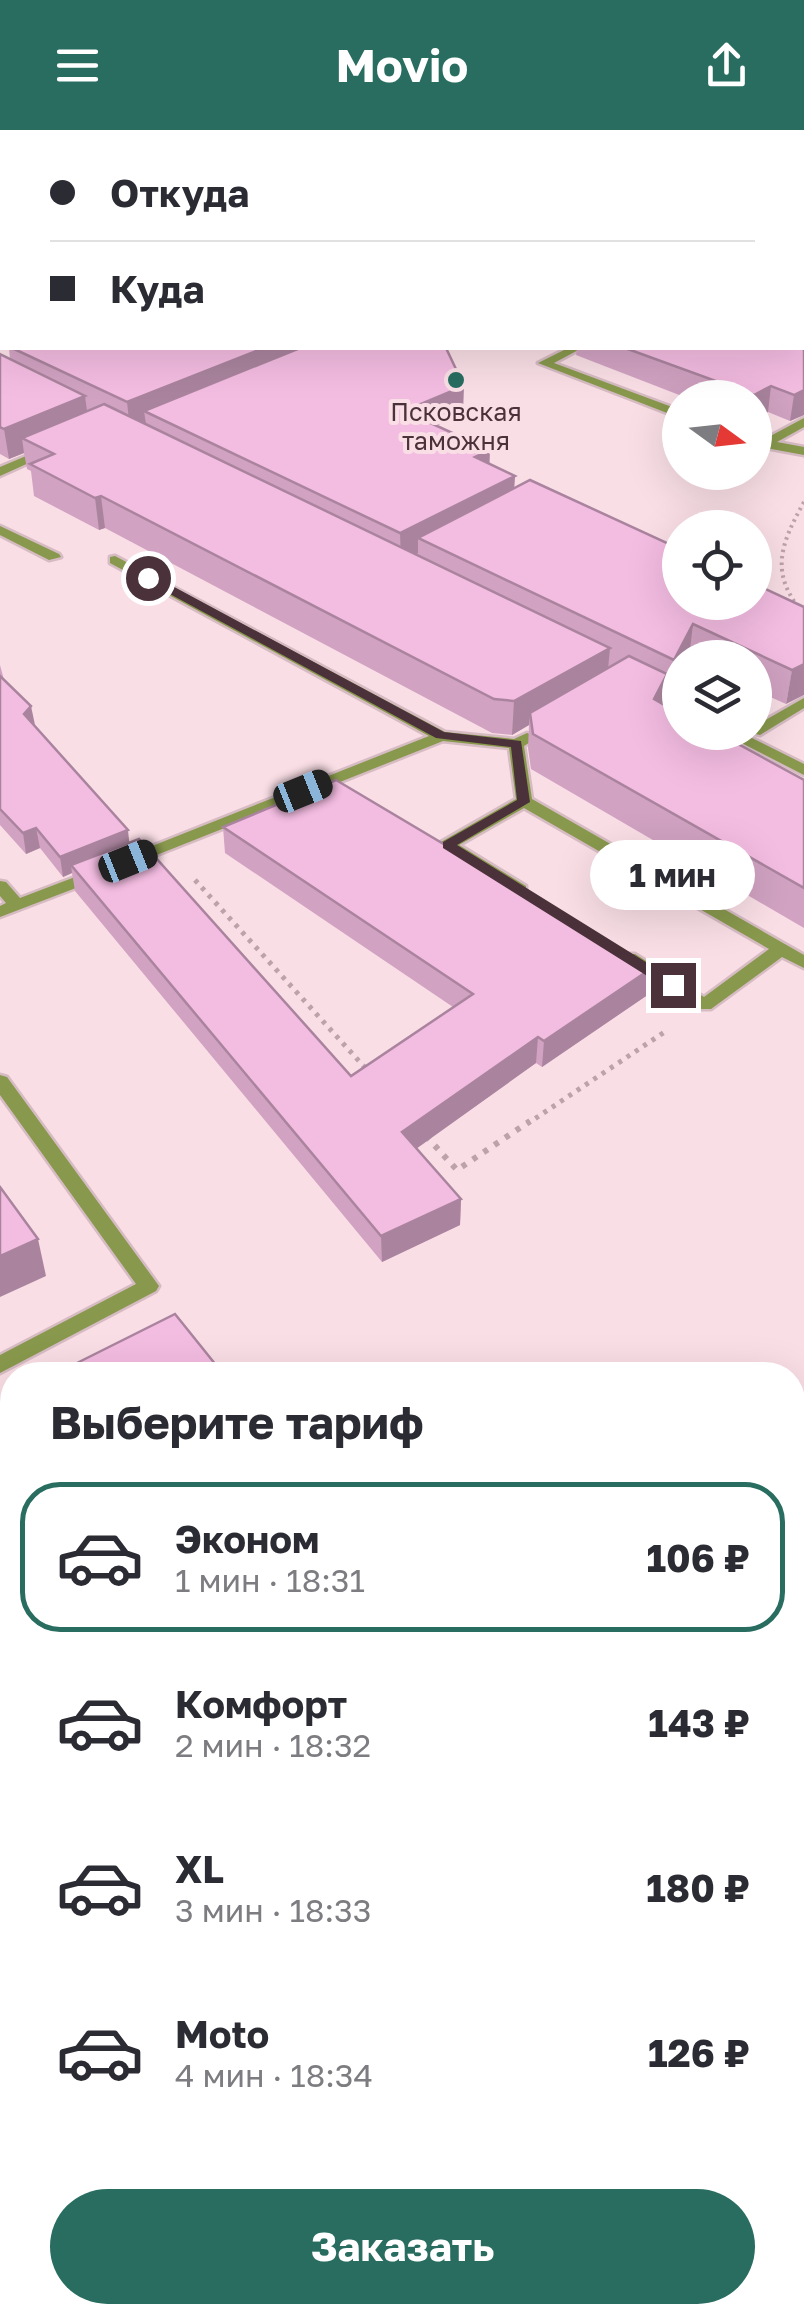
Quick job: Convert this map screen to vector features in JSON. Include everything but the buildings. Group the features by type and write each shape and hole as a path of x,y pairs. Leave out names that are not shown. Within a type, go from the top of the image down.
{"street":[{"path":"571,350 544,362 662,407"},
{"path":"772,438 804,422"},
{"path":"0,472 65,444"},
{"path":"772,446 804,451"},
{"path":"0,530 54,557"},
{"path":"115,560 441,736 516,744 550,724"},
{"path":"623,682 662,701"},
{"path":"772,719 804,702"},
{"path":"0,886 9,908 441,736"},
{"path":"516,744 524,802"},
{"path":"771,750 804,770"},
{"path":"524,802 448,845 544,905"},
{"path":"524,802 804,962"},
{"path":"608,945 705,1006 781,949"},
{"path":"0,1081 149,1286 6,1362"}],"path":[{"path":"804,502 783,540 784,591 804,614"},
{"path":"165,846 378,1082"},
{"path":"418,1126 458,1170 705,1006"}],"place":[{"name":"Псковская таможня","path":"456,380"}],"route":[{"path":"148,578 441,736 516,744 524,802 448,845 673,985"}]}
